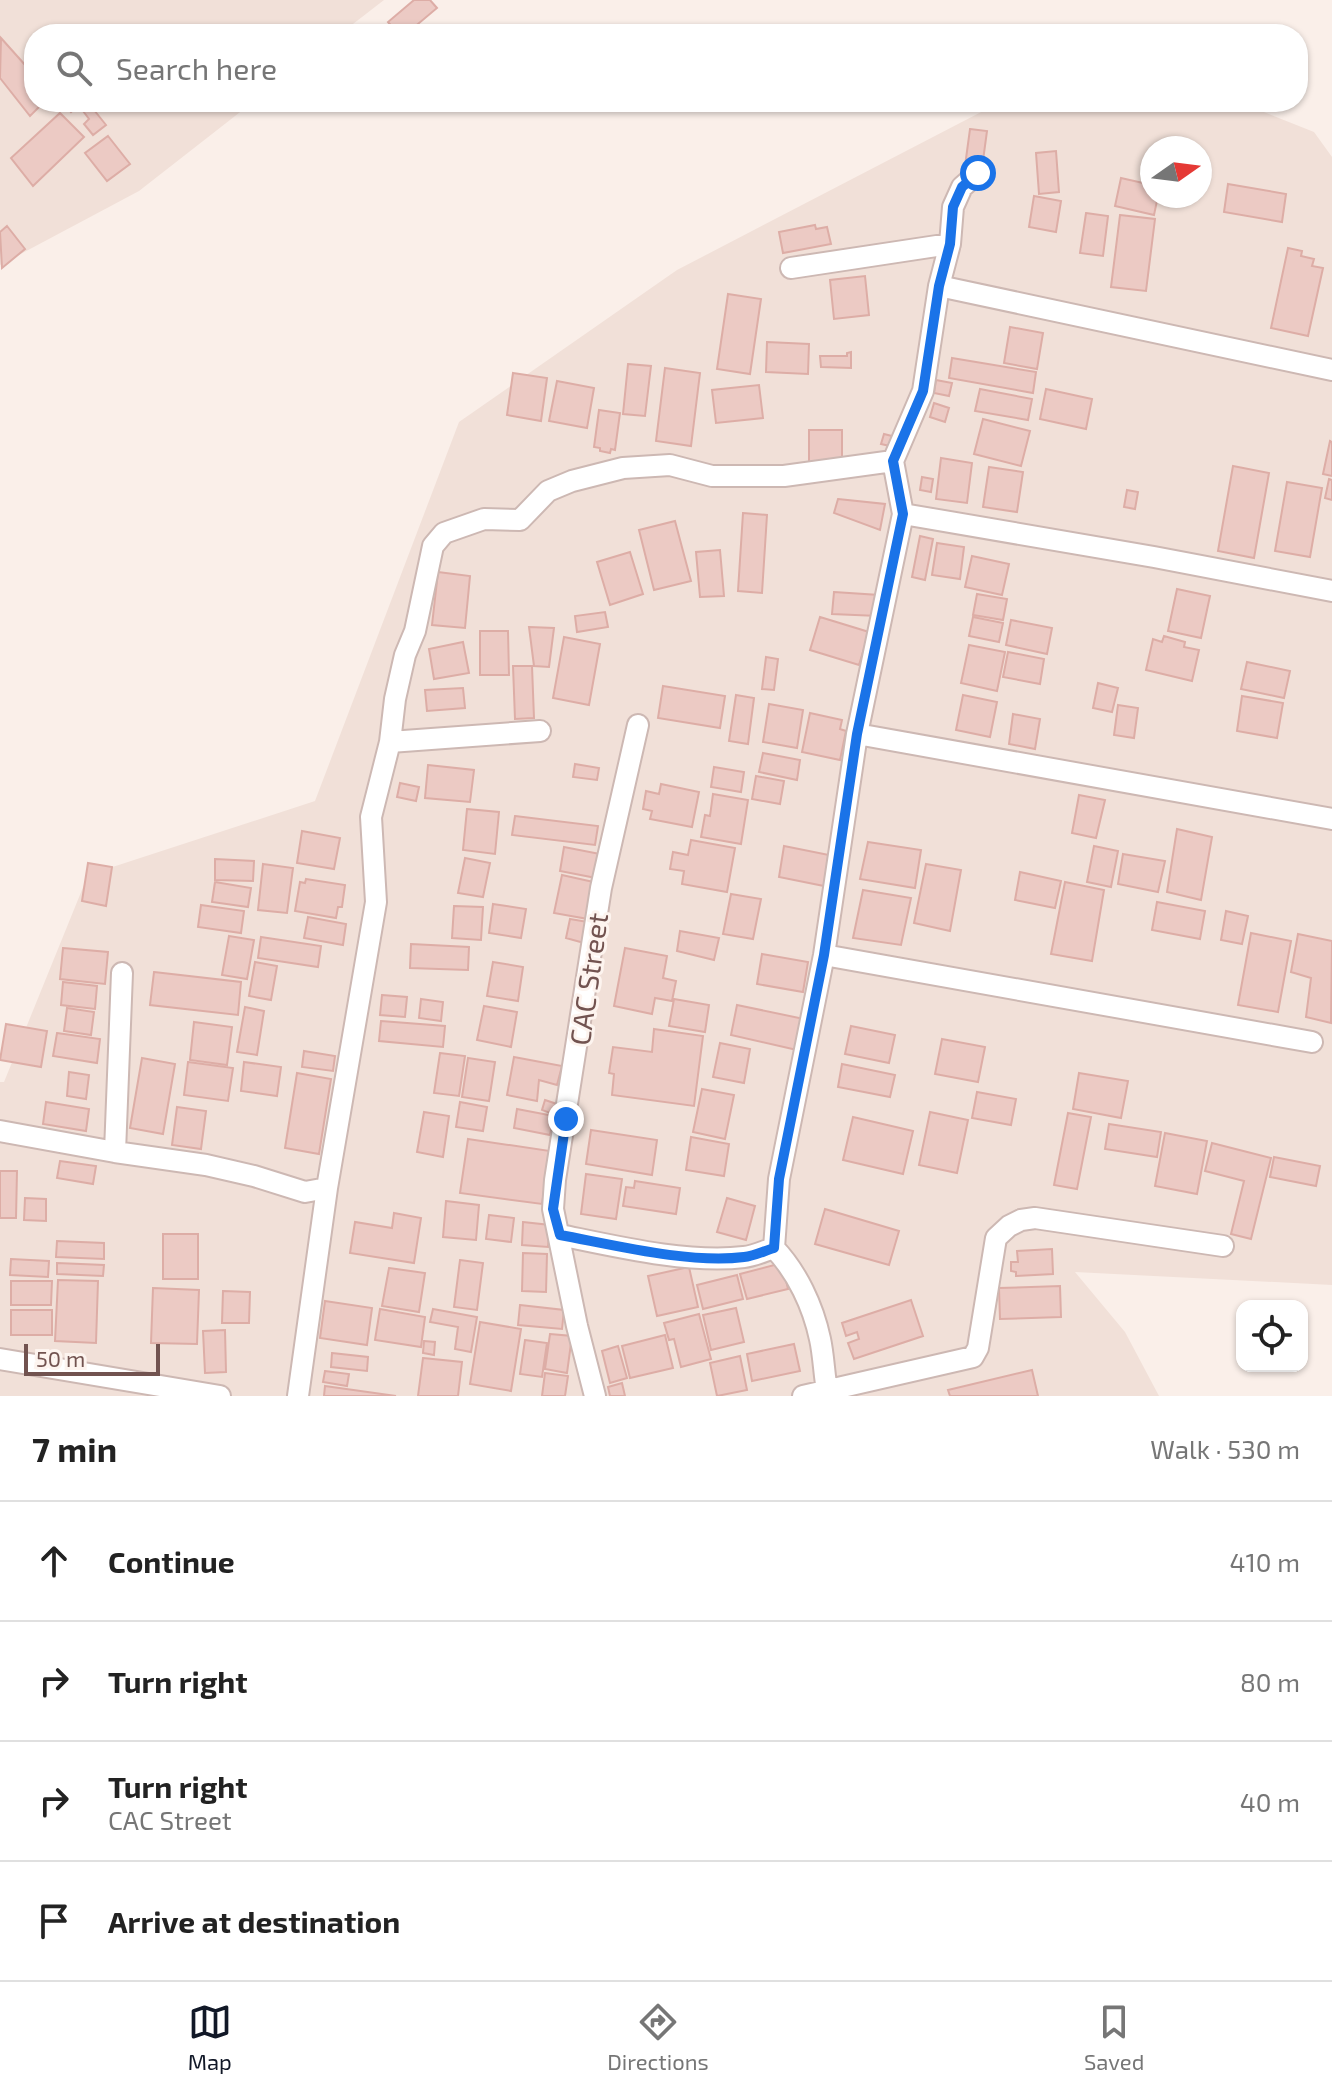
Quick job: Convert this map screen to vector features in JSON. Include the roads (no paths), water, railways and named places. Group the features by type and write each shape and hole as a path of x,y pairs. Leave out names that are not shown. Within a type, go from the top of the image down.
{"street":[{"path":"827,1394 820,1338 805,1294 788,1263 774,1248 779,1179 824,955 857,734 903,514 893,461 923,391 939,286 950,244 953,207 962,187 978,173"},
{"path":"791,268 950,244"},
{"path":"939,286 1332,370"},
{"path":"298,1396 327,1188 376,902 371,817 390,742 405,655 415,631 433,546 444,533 484,519 520,520 548,491 572,481 623,468 670,465 712,476 784,476 893,461"},
{"path":"903,514 1332,591"},
{"name":"CAC Street","path":"595,1396 553,1209 601,888 638,725"},
{"path":"390,742 540,731"},
{"path":"857,734 1332,819"},
{"path":"824,955 1312,1042"},
{"path":"115,1152 122,973"},
{"path":"0,1131 206,1165 305,1192 327,1188"},
{"path":"803,1396 827,1394 973,1357 978,1348 990,1286 996,1238 1001,1231 1021,1220 1035,1218 1223,1246"},
{"path":"560,1235 648,1252 709,1257 745,1257 774,1248"},
{"path":"0,1359 220,1396"}]}
